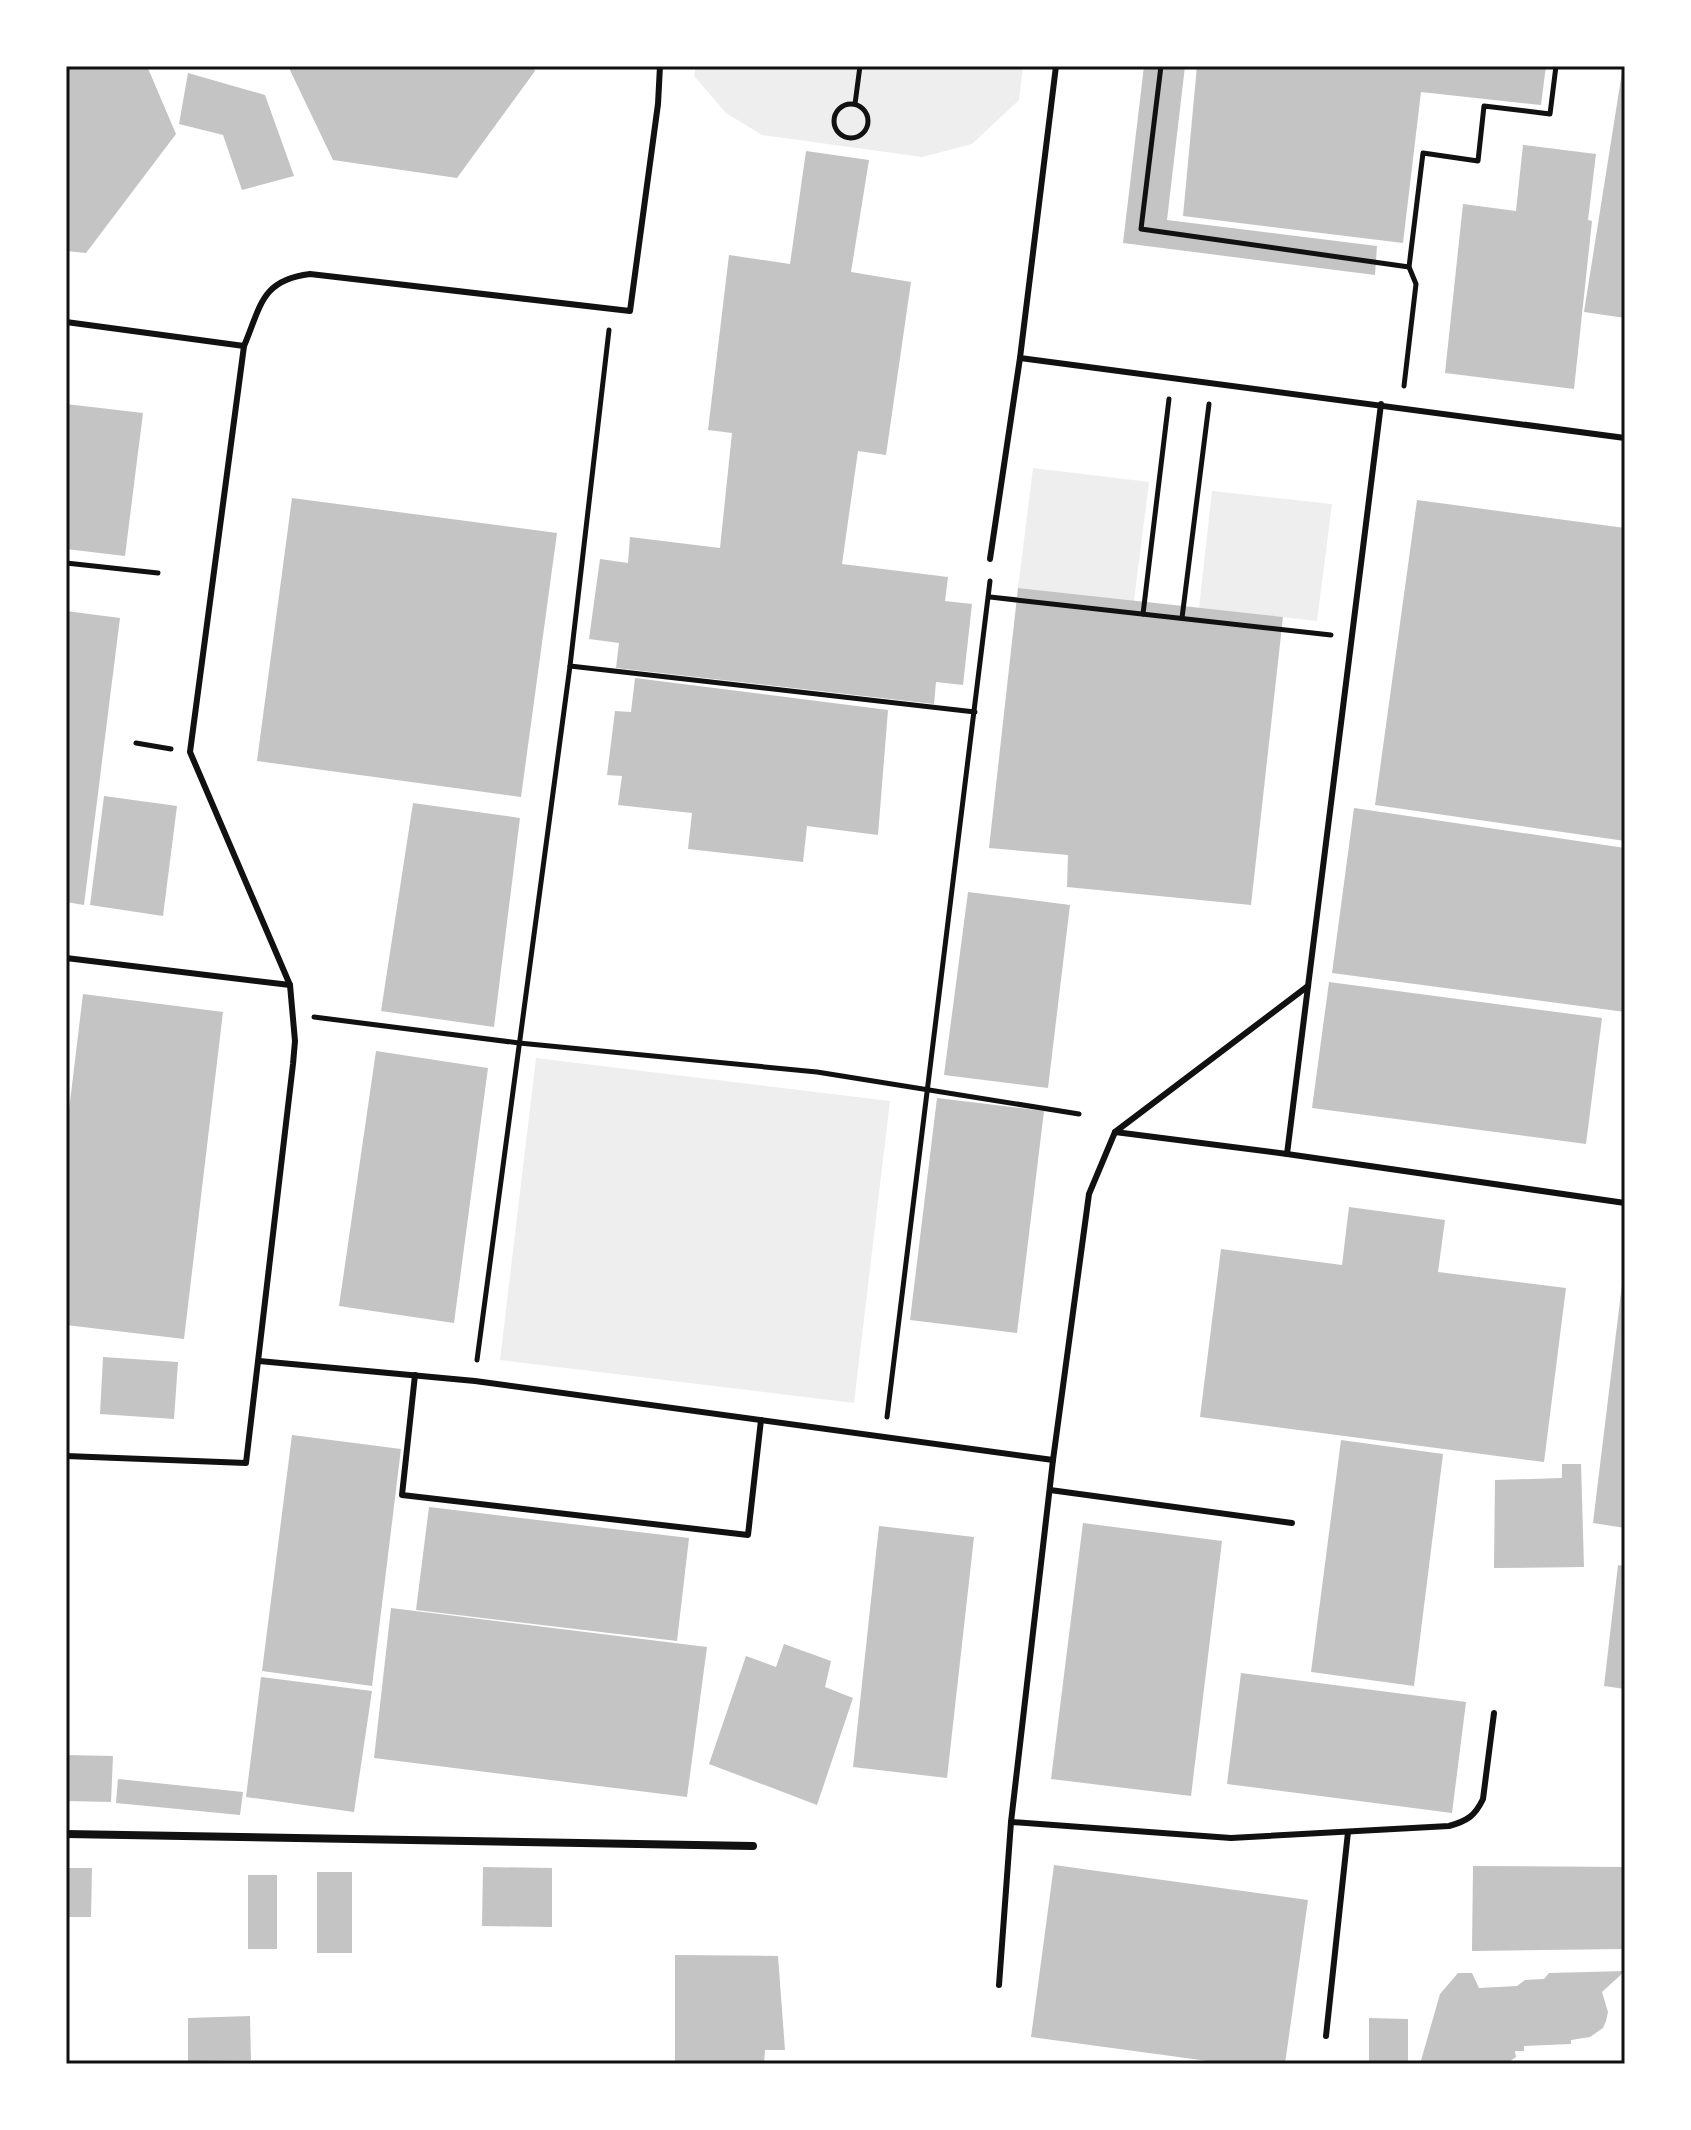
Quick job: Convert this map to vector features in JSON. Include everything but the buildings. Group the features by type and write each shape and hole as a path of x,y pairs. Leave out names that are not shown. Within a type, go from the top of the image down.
{"street":[{"path":"66,1834 753,1846"}],"lane":[{"path":"66,1456 246,1463 293,1064 293,1014 290,985 190,752 244,346 269,288 288,277 310,274 630,311 658,104 660,66"},
{"path":"990,559 1020,358 1056,66"},
{"path":"66,322 244,346"},
{"path":"1020,358 1625,438"},
{"path":"1287,1154 1381,404"},
{"path":"66,958 290,985"},
{"path":"999,1985 1011,1822 1053,1460 1089,1194 1115,1132 1308,986"},
{"path":"1115,1132 1625,1203"},
{"path":"259,1361 475,1381 1053,1460"},
{"path":"415,1375 402,1495 748,1535 761,1420"},
{"path":"1050,1490 1292,1523"},
{"path":"1011,1822 1231,1838 1449,1826 1467,1821 1477,1812 1483,1799 1494,1713"},
{"path":"1326,2036 1348,1832"}],"path":[{"path":"855,104 860,66"},
{"path":"1161,66 1141,229 1409,267"},
{"path":"1401,407 1416,284 1409,267 1423,153 1478,161 1484,106 1550,114 1556,66"},
{"path":"855,104 865,110 868,122 865,131 851,138 836,130 834,118 840,108 855,104"},
{"path":"475,1381 570,666 611,310"},
{"path":"1143,614 1172,378"},
{"path":"1182,618 1212,383"},
{"path":"66,563 158,573"},
{"path":"884,1438 990,597 1352,638"},
{"path":"570,666 975,712"},
{"path":"136,743 190,752"},
{"path":"293,1014 519,1043 817,1072 1079,1114"}],"shaded area":[{"path":"696,66 1023,66 1019,100 972,144 922,157 762,135 726,113 694,76"},
{"path":"1033,468 1149,482 1134,601 1018,588"},
{"path":"1212,491 1332,504 1317,621 1199,608"},
{"path":"536,1058 890,1101 854,1403 500,1360"}]}
